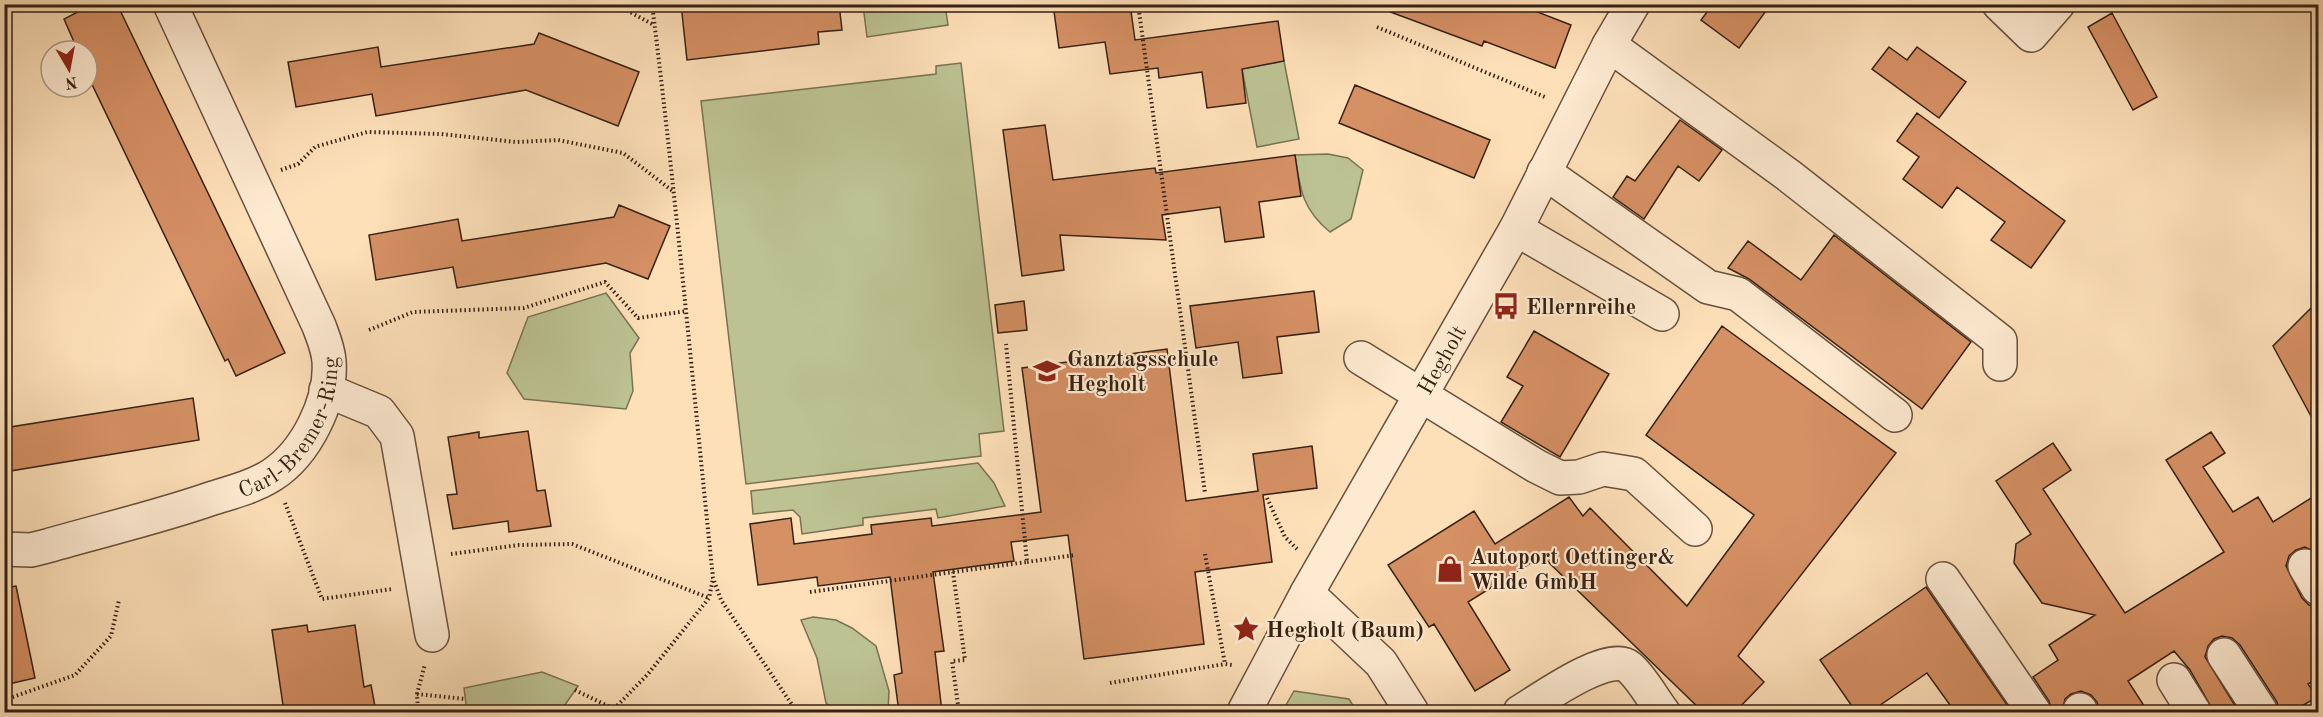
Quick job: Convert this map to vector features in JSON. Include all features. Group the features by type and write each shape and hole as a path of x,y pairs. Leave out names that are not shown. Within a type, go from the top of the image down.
{"street":[{"name":"Carl-Bremer-Ring","path":"4,549 31,550 46,546 197,504 272,476 282,468 306,439 315,423 326,390 329,362 324,338 170,4"},
{"name":"Hegholt","path":"1244,712 1307,593 1516,229 1609,45 1633,4"},
{"path":"1999,4 2031,35 2058,4"},
{"path":"1609,45 1788,175 2000,340 2000,364"},
{"path":"1544,172 1708,287 1738,294 1894,414"},
{"path":"1516,229 1662,314"},
{"path":"1361,358 1421,397 1560,478 1580,477 1603,469 1634,474 1695,529"},
{"path":"326,390 379,412 398,436 432,635"},
{"path":"1943,579 2034,712"},
{"path":"1307,593 1381,663 1412,712"},
{"path":"2224,655 2261,712"},
{"path":"1520,712 1587,673 1612,662 1628,666 1663,712"},
{"path":"2174,680 2194,712"}],"path":[{"path":"615,4 655,26"},
{"path":"652,4 687,311 713,578 721,600 797,712"},
{"path":"1138,4 1206,493"},
{"path":"1377,27 1554,100"},
{"path":"252,180 298,164 315,147 367,132 441,134 516,142 558,140 623,153 674,192"},
{"path":"369,330 412,312 524,308 605,282 638,318 687,311"},
{"path":"1006,344 1027,562"},
{"path":"272,476 322,599 519,545 572,544 709,598"},
{"path":"1267,498 1285,537 1300,551"},
{"path":"1205,554 1225,664"},
{"path":"810,591 1075,555"},
{"path":"952,572 965,660 952,661 959,712"},
{"path":"575,690 613,711 648,674 709,598 713,578"},
{"path":"4,700 75,675 111,636 119,600"},
{"path":"418,712 417,694 432,635"},
{"path":"1110,683 1225,664 1234,666"},
{"path":"417,694 465,699"}],"green space":[{"path":"863,5 945,5 948,25 867,37"},
{"path":"1284,61 1299,139 1257,147 1242,69"},
{"path":"961,63 1004,431 979,434 981,456 746,484 701,101 936,74 936,66"},
{"path":"1328,154 1348,158 1363,170 1351,219 1330,232 1313,215 1304,198 1295,155"},
{"path":"606,293 639,338 630,353 633,391 626,409 524,399 507,373 528,317"},
{"path":"978,463 994,483 1005,506 938,518 936,509 863,518 863,525 802,534 800,517 793,510 753,514 751,491"},
{"path":"813,617 836,620 852,628 876,646 889,691 888,712 837,712 826,703 817,658 801,620"},
{"path":"542,672 578,686 560,712 467,712 464,688"},
{"path":"1294,691 1349,699 1357,712 1282,712"}],"building":[{"path":"93,4 117,4 285,353 236,376 228,359 225,361 99,99 99,39 73,39 64,19"},
{"path":"681,4 839,4 842,30 818,32 819,44 687,60"},
{"path":"1053,4 1130,4 1135,40 1278,21 1284,61 1242,69 1246,103 1207,108 1202,72 1159,78 1158,68 1110,74 1105,42 1059,48"},
{"path":"1378,4 1517,4 1571,25 1555,68 1484,41 1482,46 1377,7"},
{"path":"1713,4 1771,4 1739,48 1701,20"},
{"path":"2112,13 2157,97 2133,110 2088,27"},
{"path":"539,33 639,72 618,126 526,90 376,116 372,94 296,107 288,62 378,47 381,67 534,44"},
{"path":"1889,47 1907,60 1917,47 1966,82 1939,118 1872,69"},
{"path":"1355,85 1490,140 1474,178 1339,123"},
{"path":"1917,113 2065,221 2031,268 1991,240 2005,222 1957,187 1942,208 1903,179 1919,157 1897,141"},
{"path":"1680,120 1722,150 1699,181 1678,166 1644,219 1613,197 1627,176 1635,181"},
{"path":"1045,125 1053,180 1155,168 1156,173 1295,155 1301,196 1259,202 1264,237 1225,242 1220,207 1162,215 1166,240 1060,235 1064,270 1022,276 1003,130"},
{"path":"619,205 670,226 648,279 606,263 457,288 453,267 376,280 369,235 458,219 462,241 614,217"},
{"path":"1834,235 1971,342 1922,409 1749,279 1728,268 1748,241 1801,280"},
{"path":"1314,291 1319,332 1277,337 1282,373 1243,378 1238,342 1196,348 1190,306"},
{"path":"2319,300 2319,431 2273,346"},
{"path":"1024,301 1027,330 998,333 995,305"},
{"path":"1722,326 1896,453 1738,656 1764,682 1735,712 1703,712 1542,556 1468,602 1510,670 1475,691 1434,624 1429,627 1388,565 1474,511 1495,544 1569,497 1583,516 1590,508 1687,606 1754,515 1646,435"},
{"path":"1534,331 1609,374 1560,457 1501,422 1523,386 1507,377"},
{"path":"1167,349 1186,501 1258,491 1253,454 1312,446 1317,488 1263,495 1272,562 1195,572 1204,644 1084,659 1068,535 1011,542 1014,561 933,572 944,651 935,652 942,712 899,712 894,675 902,673 890,577 818,586 817,577 758,585 750,524 791,518 794,544 872,534 871,525 931,518 932,526 1041,512 1022,368"},
{"path":"193,398 199,440 4,472 4,428"},
{"path":"528,431 537,491 545,490 551,526 509,532 508,521 453,529 447,495 457,494 448,437 479,432 479,438"},
{"path":"2211,432 2225,453 2203,467 2233,512 2258,497 2273,522 2319,493 2319,554 2305,547 2296,550 2289,556 2286,566 2302,598 2309,605 2319,607 2319,677 2308,684 2317,697 2292,712 2279,712 2277,702 2240,645 2232,638 2222,636 2214,639 2208,646 2205,657 2239,712 2214,712 2190,670 2174,651 2128,681 2148,712 2100,712 2097,702 2091,695 2081,691 2065,699 2062,712 2052,712 2049,701 2033,677 2058,660 2049,645 2095,615 2042,603 2014,563 2016,544 2031,534 1996,481 2053,443 2071,470 2043,489 2125,613 2224,552 2166,460"},
{"path":"16,586 35,678 4,685 4,588"},
{"path":"1926,587 2012,712 1955,712 1927,673 1870,712 1856,712 1820,660"},
{"path":"307,625 308,632 355,625 364,687 371,685 376,712 284,712 272,630"}],"place":[{"name":"Ellernreihe","path":"1506,306"},
{"name":"Ganztagsschule Hegholt","path":"1047,371"},
{"name":"Autoport Oettinger& Wilde GmbH","path":"1450,569"},
{"name":"Hegholt (Baum)","path":"1246,629"}]}
